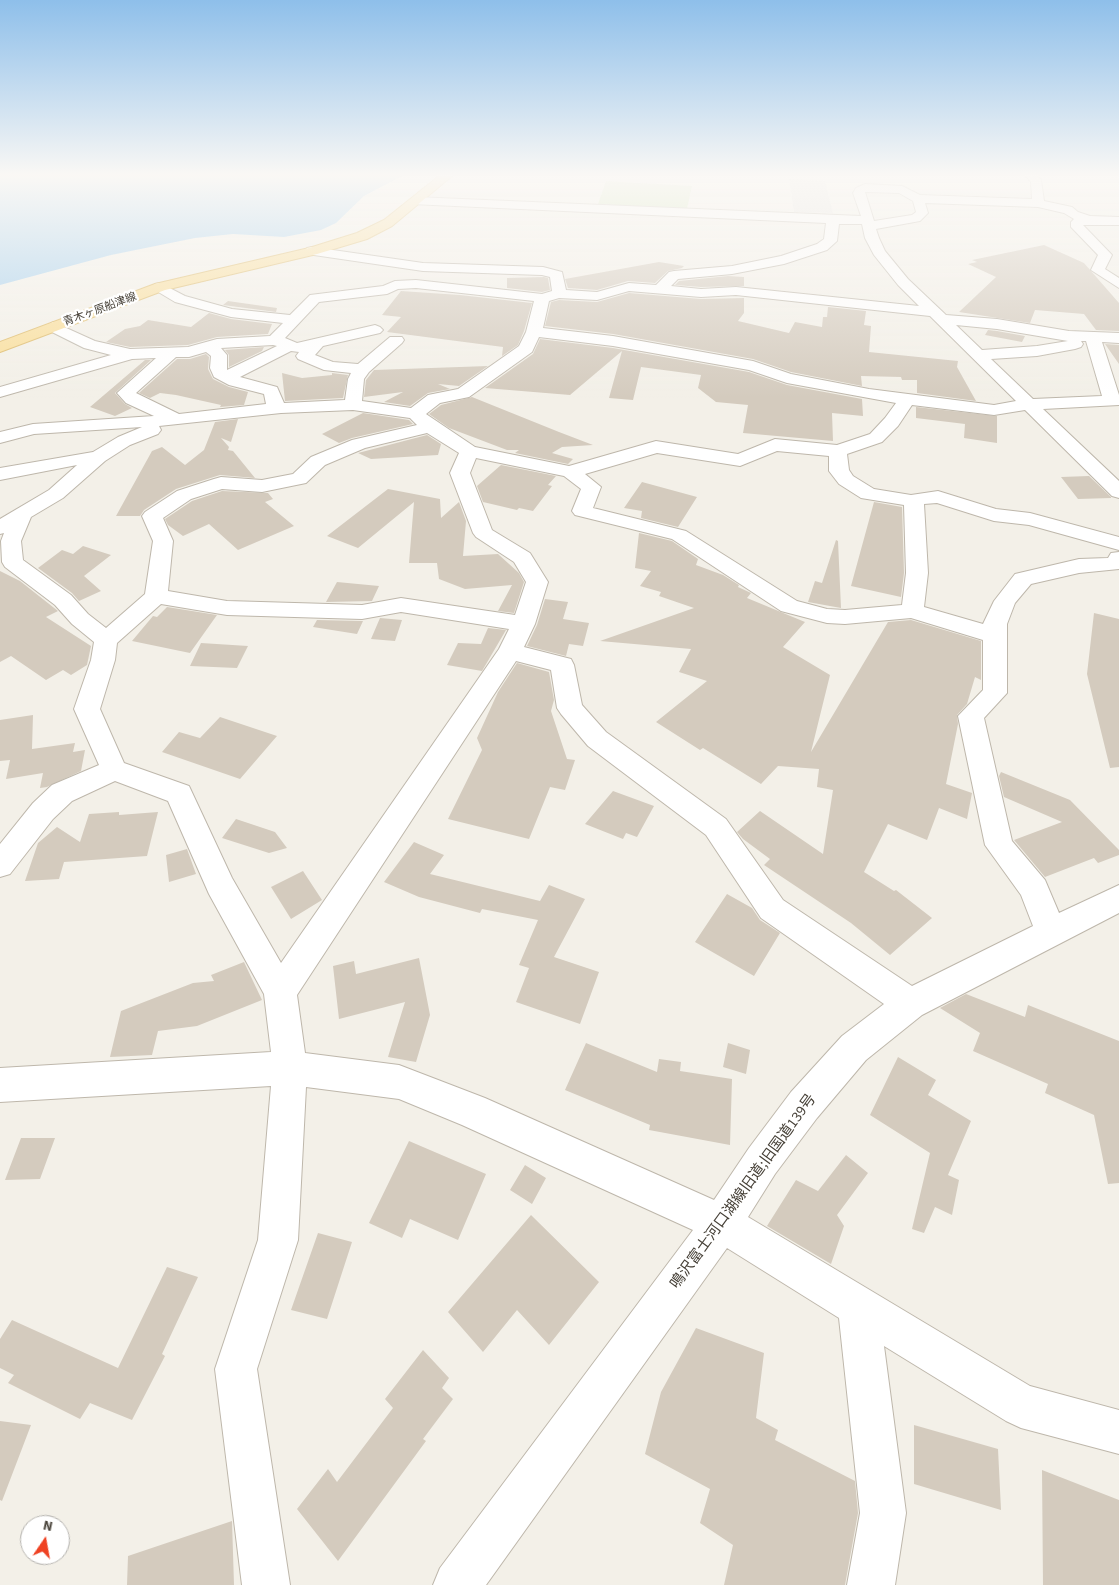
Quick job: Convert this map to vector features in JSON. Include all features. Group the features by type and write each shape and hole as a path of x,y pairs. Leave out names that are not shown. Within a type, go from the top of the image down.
{"main road":[{"name":"青木ヶ原船津線","path":"0,347 160,287 315,250"}],"street":[{"path":"660,289 674,275 732,270 784,260 813,250"},
{"path":"878,250 903,282 1119,492"},
{"path":"1101,250 1105,255 1098,270 1119,284"},
{"path":"114,770 87,709 103,660 106,640 156,596 163,541 152,516 184,494 220,483 262,486 299,479 318,461 422,421 434,399 462,393 526,348 557,276 543,271 464,270 424,267 312,251"},
{"path":"228,378 282,343 295,320 315,298 387,290 395,285 416,284 550,296 597,296 629,287 701,293 736,291 936,315 1088,337 1119,338"},
{"path":"160,287 180,299 231,313 295,320"},
{"path":"52,327 90,345 131,354 189,352 209,346 282,343 296,348 374,330"},
{"path":"534,332 613,341 753,366 788,378 869,394 994,410 1029,404 1115,399"},
{"path":"978,355 1063,347 1079,344 1088,337"},
{"path":"1088,337 1107,390 1115,399"},
{"path":"354,405 356,379 362,369 396,340"},
{"path":"319,342 304,356 330,367 362,369"},
{"path":"209,346 219,355 218,368 220,373 228,378 271,392 275,399 275,409"},
{"path":"172,353 126,392 132,398 176,420"},
{"path":"0,392 131,354"},
{"path":"37,382 45,386 97,382"},
{"path":"115,383 134,384"},
{"path":"570,472 656,447 740,460 775,445 838,451 876,438 892,422 907,399"},
{"path":"0,438 33,429 176,420 275,409 354,405 422,421 469,451 570,472 591,487 582,510 679,535 789,606 827,616 845,617 912,611 996,636"},
{"path":"0,528 56,494 98,457 124,441 176,420"},
{"path":"280,992 510,651 523,624 537,582 522,558 483,532 460,473 469,451"},
{"path":"838,451 840,471 846,480 868,494 914,500 938,497 994,515 1030,519 1119,544"},
{"path":"0,474 66,460 98,457"},
{"path":"912,611 918,573 914,500"},
{"path":"22,516 11,542 13,562 63,600 80,619 106,640"},
{"path":"1050,931 1034,889 999,845 971,716 995,693 996,624 1005,601 1023,579 1078,566 1114,564 1119,558"},
{"path":"156,596 236,608 362,612 400,605 523,624"},
{"path":"510,651 562,665 570,708 597,739 716,827 772,909 910,1004"},
{"path":"0,865 43,811 62,793 114,770 179,794 220,885 280,992 290,1068 278,1240 236,1369 266,1585"},
{"name":"鳴沢富士河口湖線旧道;旧国道139号","path":"457,1585 722,1223 762,1161 804,1104 854,1048 910,1004 1050,931 1119,898"},
{"path":"0,1084 290,1068 398,1082 472,1111 722,1223 1021,1406 1119,1432"},
{"path":"858,1306 876,1442 883,1513 871,1585"}],"water":[{"path":"0,250 136,250 111,255 0,285"}],"building":[{"path":"1020,250 1055,250 1084,263 1119,303 1119,331 1096,330 1084,314 1035,310 1030,323 959,312 996,277 968,264 977,262 972,260"},
{"path":"659,262 684,266 668,271 655,283 628,281 597,290 568,288 565,279"},
{"path":"728,276 744,277 744,286 701,287 675,285 679,281"},
{"path":"507,278 548,278 550,290 542,292 507,288"},
{"path":"401,291 532,303 518,345 502,356 503,347 387,332 401,317 382,315"},
{"path":"629,293 701,299 744,298 744,313 738,321 789,333 795,322 822,327 823,317 827,317 828,307 866,311 864,325 871,326 869,352 958,361 957,367 976,401 917,393 917,380 902,380 901,377 861,376 862,386 791,372 753,359 613,334 545,326 551,302 559,300 597,302"},
{"path":"228,301 277,308 276,312 223,305"},
{"path":"209,313 231,319 272,324 268,334 217,337 188,345 130,347 106,342 125,329 140,326 148,320 191,327"},
{"path":"988,330 1025,336 1022,342 985,335"},
{"path":"540,339 613,348 749,372 787,385 862,399 863,416 832,413 833,441 743,433 748,405 716,402 698,388 701,375 641,367 633,400 609,398 622,351 570,395 485,388 533,354"},
{"path":"1105,344 1119,345 1119,364"},
{"path":"264,347 262,351 229,367 229,355 225,350"},
{"path":"206,354 209,357 208,369 213,379 229,387 248,392 244,405 220,407 221,405 176,395 160,393 150,398 139,393 177,359 190,359"},
{"path":"145,360 151,360 115,393 125,404 132,408 115,416 90,407"},
{"path":"488,366 459,386 438,384 450,389 428,393 410,406 384,402 403,392 364,397 366,380 374,370"},
{"path":"282,373 302,378 332,375 332,373 348,375 343,398 285,401"},
{"path":"472,397 593,445 562,447 552,453 573,459 568,464 515,453 519,450 507,450 449,428 429,414 441,405"},
{"path":"916,407 997,416 997,443 964,438 965,424 916,418"},
{"path":"363,413 409,420 413,424 352,438 339,443 322,434"},
{"path":"238,419 231,442 221,438 229,447 228,450 233,451 255,478 220,475 176,489 144,510 140,516 116,516 152,451 162,447 185,465 204,450 215,422"},
{"path":"427,435 441,444 438,455 371,459 358,453"},
{"path":"501,465 556,476 548,485 552,486 533,511 519,508 517,510 483,502 477,486"},
{"path":"1089,476 1111,498 1078,499 1061,477"},
{"path":"642,482 697,497 678,527 641,518 642,511 624,508"},
{"path":"388,489 440,499 441,518 459,502 466,521 463,556 498,554 519,573 524,582 514,613 498,611 512,585 465,589 439,579 437,563 409,563 414,502 358,548 327,536"},
{"path":"222,491 268,493 273,499 265,502 294,526 238,550 209,524 183,536 168,525 165,519 192,501"},
{"path":"874,502 902,507 904,573 901,597 851,586"},
{"path":"639,533 672,541 698,559 696,565 723,575 739,585 738,587 751,593 747,598 805,622 783,647 830,675 811,752 888,622 911,620 981,641 981,680 975,677 967,704 957,715 958,724 946,784 972,793 967,819 939,808 927,840 888,824 864,872 894,891 896,890 932,918 890,955 851,923 764,865 770,859 743,839 737,832 760,811 823,854 833,790 817,787 819,769 778,766 761,784 703,748 700,750 656,722 707,681 679,672 691,649 600,641 694,608 659,596 661,592 640,586 651,571 635,568"},
{"path":"836,540 838,541 841,608 808,602 815,581 822,583"},
{"path":"83,546 111,555 84,576 101,591 79,601 72,593 38,568 62,550 73,554"},
{"path":"0,571 20,581 58,611 46,617 91,646 87,665 71,675 63,670 46,680 11,656 0,662"},
{"path":"337,582 379,586 372,601 326,602"},
{"path":"545,599 568,602 563,619 589,623 583,646 569,644 566,656 527,646 537,625"},
{"path":"167,607 217,615 190,653 132,641 153,616 157,617"},
{"path":"1094,613 1119,619 1119,767 1110,768 1087,674"},
{"path":"380,618 402,620 395,641 371,639"},
{"path":"317,620 363,621 357,634 313,627"},
{"path":"488,628 506,630 482,671 447,665 458,643 481,644"},
{"path":"201,643 248,646 237,668 190,666"},
{"path":"517,663 549,672 554,700 551,711 567,759 575,760 565,790 550,787 529,839 448,819 482,750 477,738 498,692"},
{"path":"33,715 32,749 75,743 73,752 85,750 81,771 47,787 40,788 43,773 6,779 10,760 0,761 0,720"},
{"path":"220,717 277,736 240,779 162,752 179,732 200,738"},
{"path":"1001,772 1070,800 1119,850 1119,855 1098,863 1094,858 1045,877 1014,840 1062,822 1004,797 999,776"},
{"path":"613,791 654,806 637,837 626,833 623,839 585,824"},
{"path":"119,812 119,815 158,812 147,856 64,862 59,879 25,881 38,843 57,827 80,842 89,814"},
{"path":"236,819 275,832 287,848 269,853 222,838"},
{"path":"414,842 444,855 430,874 540,901 549,885 585,899 554,957 599,972 580,1024 516,1002 529,968 519,965 538,920 482,909 480,913 419,897 384,882"},
{"path":"187,849 196,874 169,882 166,855"},
{"path":"303,871 322,900 291,919 271,887"},
{"path":"727,894 752,908 760,920 780,933 754,976 695,942"},
{"path":"419,958 430,1015 416,1062 388,1057 405,1002 339,1019 333,966 354,961 356,974"},
{"path":"244,962 262,1000 197,1026 158,1031 152,1055 110,1057 121,1011 193,983 214,981 211,975"},
{"path":"966,994 1025,1017 1028,1005 1119,1041 1119,1183 1108,1184 1094,1115 1045,1093 1048,1084 973,1051 980,1033 940,1008"},
{"path":"586,1043 657,1072 659,1059 681,1062 680,1071 732,1079 730,1145 649,1130 650,1125 565,1090"},
{"path":"728,1043 750,1050 746,1074 723,1067"},
{"path":"898,1057 936,1080 928,1095 971,1121 948,1175 959,1180 952,1215 935,1207 924,1233 912,1229 930,1153 870,1115"},
{"path":"21,1138 55,1138 40,1179 5,1180"},
{"path":"409,1141 486,1174 458,1240 410,1219 402,1238 369,1223"},
{"path":"846,1155 868,1173 837,1215 844,1226 831,1264 767,1226 796,1180 818,1191"},
{"path":"525,1165 546,1178 532,1204 510,1190"},
{"path":"531,1215 599,1282 549,1345 517,1310 483,1352 448,1312"},
{"path":"318,1233 352,1242 327,1319 291,1310"},
{"path":"167,1267 198,1277 162,1354 165,1356 132,1420 90,1403 80,1419 8,1383 14,1375 0,1368 0,1339 12,1320 118,1368"},
{"path":"696,1328 764,1353 756,1418 778,1430 775,1440 855,1481 858,1513 845,1585 724,1585 733,1545 700,1523 710,1489 645,1454 661,1392"},
{"path":"423,1350 449,1378 442,1388 453,1399 423,1439 426,1441 338,1561 297,1509 328,1469 337,1482 393,1408 385,1399"},
{"path":"0,1421 31,1425 2,1501 0,1500"},
{"path":"914,1425 998,1449 1001,1510 914,1484"},
{"path":"1042,1470 1119,1500 1119,1585 1043,1585"},
{"path":"232,1521 234,1585 127,1585 128,1556"}]}
